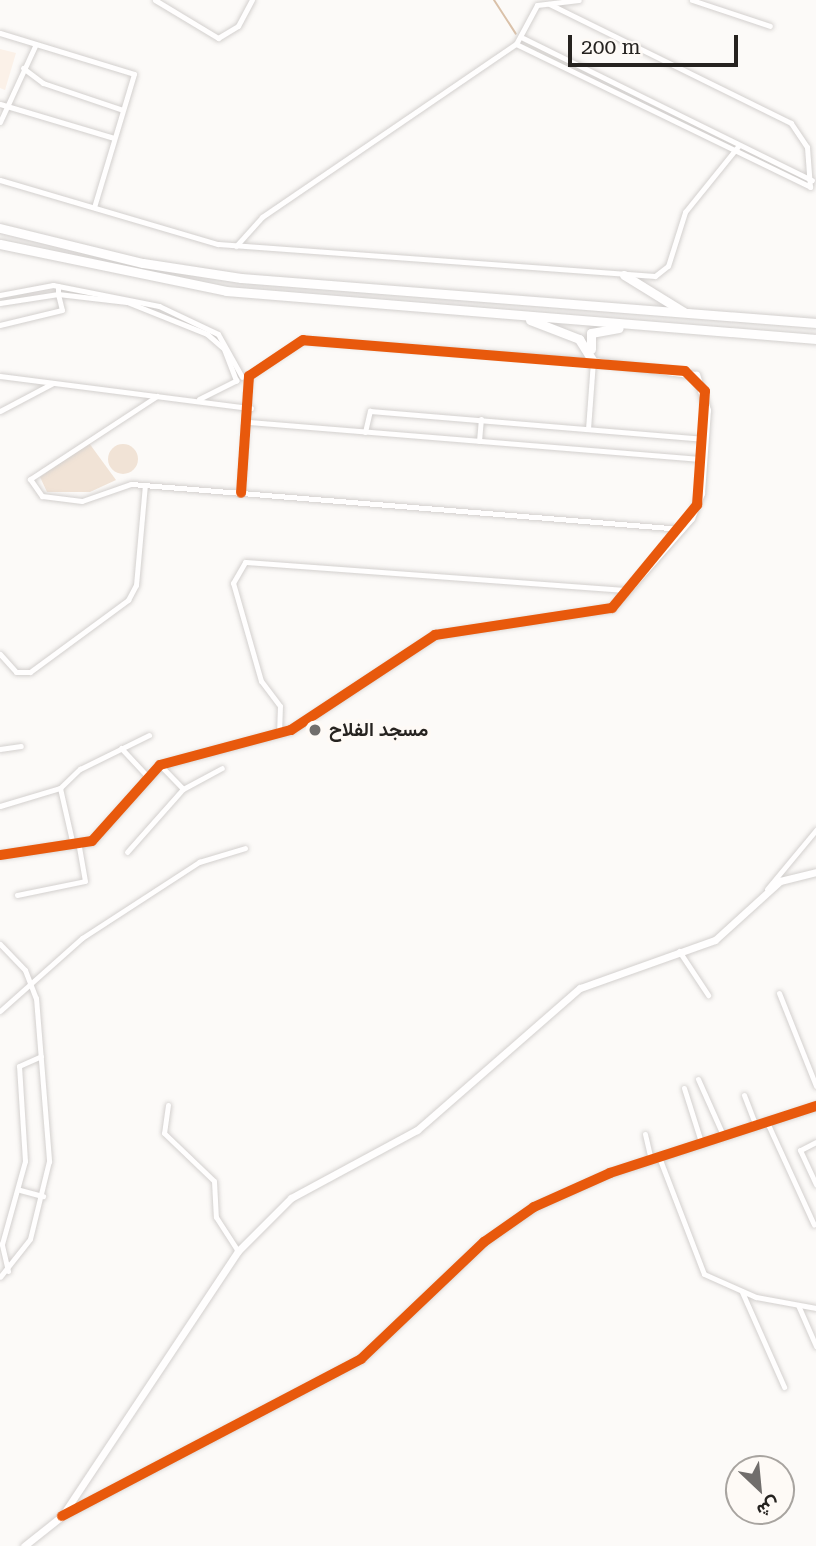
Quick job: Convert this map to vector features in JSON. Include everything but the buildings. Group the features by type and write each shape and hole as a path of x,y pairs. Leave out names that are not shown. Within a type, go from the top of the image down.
{"highway":[{"path":"0,228 217,275 816,323"},
{"path":"0,244 226,291 816,339"},
{"path":"624,275 685,313"},
{"path":"515,315 579,339 593,361"},
{"path":"593,361 591,333 643,326"}],"street":[{"path":"155,0 218,38 239,26 252,0"},
{"path":"236,246 262,217 516,44 523,38 533,9 579,0"},
{"path":"692,0 770,26"},
{"path":"516,44 810,187 812,180 805,140 791,123 549,4"},
{"path":"0,33 35,46 134,74 94,207"},
{"path":"523,38 812,180"},
{"path":"0,122 2,104 35,46"},
{"path":"23,68 43,83 123,110"},
{"path":"2,104 114,138"},
{"path":"0,180 236,246 624,275 666,270 680,221 739,145"},
{"path":"0,325 58,316 58,286"},
{"path":"0,295 58,286 114,293 187,317 225,342 239,379"},
{"path":"0,303 58,294 127,302 207,334 224,349 239,379"},
{"path":"0,855 76,847 92,841 160,765 279,733 406,660 435,635 599,614 626,590 682,529 701,493 705,391 696,375 593,361 306,340 223,388 189,400"},
{"path":"588,429 593,361"},
{"path":"241,494 251,408 247,384 253,370"},
{"path":"0,376 251,408"},
{"path":"0,411 55,382"},
{"path":"223,388 225,404"},
{"path":"157,396 30,479 41,496 60,503 120,485 145,485 682,529"},
{"path":"365,432 370,411 705,439"},
{"path":"479,442 481,419"},
{"path":"249,422 703,459"},
{"path":"0,654 16,672 30,672 128,600 136,585 145,485"},
{"path":"279,733 279,706 261,681 233,583 245,562 626,590"},
{"path":"0,806 60,788 121,748 149,735"},
{"path":"0,749 21,746"},
{"path":"121,748 149,778"},
{"path":"160,765 183,789"},
{"path":"127,852 183,789 222,768"},
{"path":"16,895 85,881 60,788"},
{"path":"62,1516 238,1251 291,1198 386,1151 452,1104 564,999 603,975 727,933 763,897 816,830"},
{"path":"0,1011 82,938 198,862 245,848"},
{"path":"763,897 793,875 816,872"},
{"path":"0,944 33,983 49,1161 43,1196 23,1255 0,1277"},
{"path":"678,951 708,995"},
{"path":"779,993 816,1086"},
{"path":"8,1271 2,1244 20,1190 25,1161 19,1066 41,1056"},
{"path":"698,1079 723,1135"},
{"path":"684,1088 701,1142"},
{"path":"744,1095 755,1124"},
{"path":"168,1105 164,1133 214,1181 216,1217 238,1251"},
{"path":"24,1546 62,1516 361,1359 504,1225 567,1190 755,1124 814,1107 816,1115"},
{"path":"766,1121 814,1225"},
{"path":"645,1134 704,1274 742,1292 816,1308"},
{"path":"816,1142 800,1150 816,1184"},
{"path":"20,1190 43,1196"},
{"path":"742,1292 784,1387"},
{"path":"798,1305 816,1346"}],"shaded area":[{"path":"0,49 16,53 5,90 0,88"},
{"path":"89,443 116,480 90,492 47,492 40,477"},
{"path":"123,444 134,448 138,459 134,470 123,474 112,470 108,459 112,448"}],"waterway":[{"path":"494,0 516,34"}],"cycle path":[{"path":"0,855 92,841 160,765 291,730 435,635 612,608 697,505 705,391 685,371 303,340 249,376 241,493"},
{"path":"62,1516 361,1359 484,1242 534,1207 610,1173 816,1106"}],"place":[{"name":"مسجد الفلاح","path":"315,730"}]}
